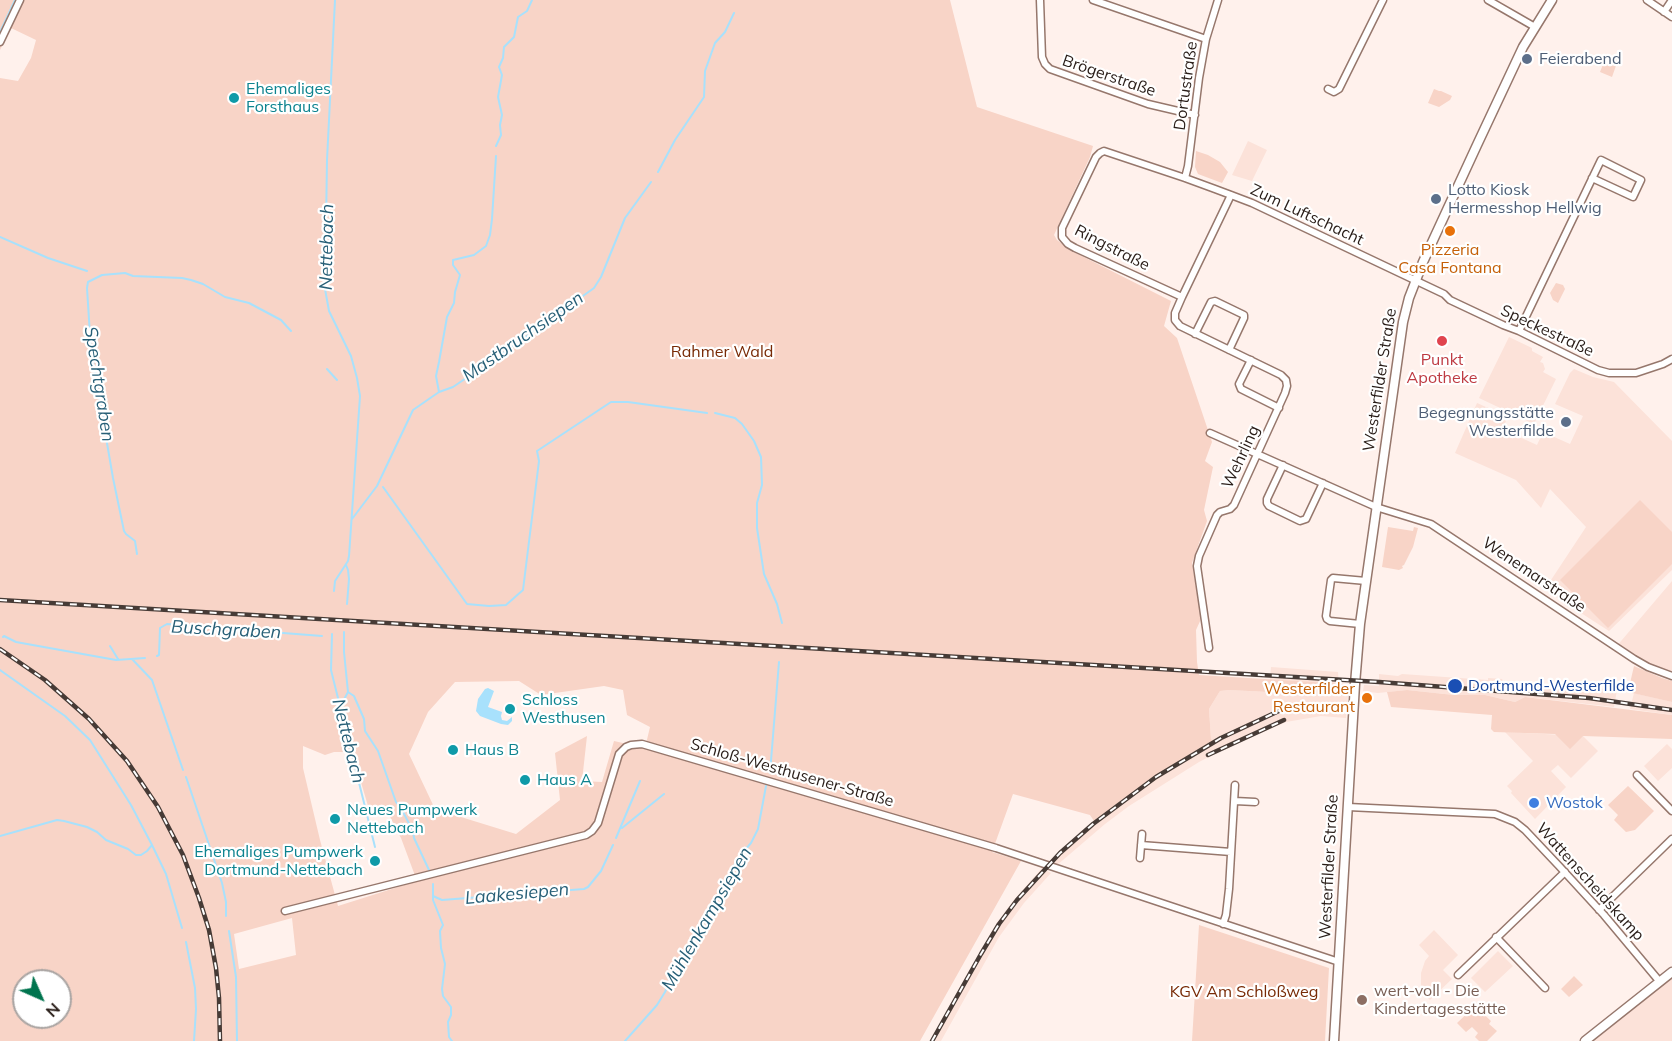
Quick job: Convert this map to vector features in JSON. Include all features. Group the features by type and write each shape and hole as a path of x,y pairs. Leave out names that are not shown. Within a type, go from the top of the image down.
{"street":[{"path":"0,42 20,0"},
{"name":"Brögerstraße","path":"1040,0 1042,57 1050,69 1148,104 1195,115"},
{"path":"1093,0 1206,39"},
{"name":"Dortustraße","path":"1185,178 1206,39 1218,0"},
{"path":"1328,89 1334,92 1339,89 1383,0"},
{"path":"1488,0 1534,27"},
{"name":"Westerfilder Straße","path":"1334,1041 1360,624 1403,322 1415,281 1504,87 1523,46 1552,0"},
{"path":"1647,0 1672,17"},
{"path":"1664,12 1672,0"},
{"name":"Ringstraße","path":"1182,297 1075,248 1064,240 1061,233 1095,157 1104,151 1185,178"},
{"path":"1519,331 1592,178 1601,160 1641,180 1632,197 1592,178"},
{"name":"Zum Luftschacht","path":"1185,178 1252,203 1415,281"},
{"path":"1182,297 1231,195"},
{"name":"Speckestraße","path":"1415,281 1588,366 1609,373 1636,373 1672,359"},
{"name":"Wehrling","path":"1182,297 1175,314 1175,320 1180,326 1281,375 1286,380 1287,386 1286,393 1234,506 1217,515 1199,556 1197,566 1209,648"},
{"path":"1195,334 1211,302 1215,301 1244,315 1229,350"},
{"path":"1251,360 1239,384 1241,389 1279,408"},
{"name":"Wenemarstraße","path":"1210,433 1376,507 1431,524 1648,667 1672,676"},
{"path":"1283,465 1267,503 1300,521 1306,519 1323,483"},
{"path":"1360,624 1327,619 1331,580 1333,578 1366,581"},
{"name":"Schloß-Westhusener-Straße","path":"285,911 570,841 585,835 592,831 597,823 619,754 626,747 642,744 996,848 1339,962"},
{"path":"1637,775 1672,812"},
{"path":"1223,924 1226,915 1235,785"},
{"path":"1235,801 1255,802"},
{"name":"Wattenscheidskamp","path":"1348,807 1496,814 1515,822 1565,872 1659,982"},
{"path":"1140,858 1142,834"},
{"path":"1599,910 1672,839"},
{"path":"1141,845 1231,852"},
{"path":"1458,975 1565,872"},
{"path":"1496,937 1545,988"},
{"path":"1585,1041 1672,972"}],"shaded area":[{"path":"1248,141 1267,150 1252,181 1232,175"},
{"path":"1509,337 1532,348 1532,351 1543,357 1540,362 1543,363 1545,369 1543,372 1556,379 1534,424 1479,398"},
{"path":"1574,369 1614,382 1672,441 1672,570 1609,631 1553,595 1552,592 1557,584 1551,580 1586,527 1550,489 1541,508 1516,480 1455,453 1477,403 1495,411 1493,415 1506,421 1501,431 1514,437 1515,435 1537,445 1543,432 1570,444 1583,416 1555,404"},
{"path":"1672,581 1672,676 1616,647"},
{"path":"1271,667 1338,672 1339,684 1270,680"},
{"path":"1379,674 1488,680 1488,678 1617,690 1614,707 1525,697 1515,702 1485,695 1454,695 1407,690 1378,693 1363,691 1364,685 1379,686"},
{"path":"1220,691 1348,695 1346,718 1321,716 1286,722 1226,748 1199,762 1129,806 1056,866 1047,863 1094,821 1150,779 1213,741 1209,709"},
{"path":"1634,693 1672,702 1672,715 1630,709"},
{"path":"1505,732 1583,736 1598,751 1571,778 1558,765 1551,771 1566,787 1535,819 1507,786 1533,761"},
{"path":"1667,744 1672,749 1672,768 1658,781 1644,766"},
{"path":"1042,868 1051,873 1024,903 999,937 941,1041 930,1041 997,923"},
{"path":"1434,930 1458,955 1443,970 1452,979 1430,1000 1421,985 1421,973 1429,956 1419,945"},
{"path":"1498,951 1513,966 1485,992 1471,978"},
{"path":"1672,972 1672,1041 1585,1041"}],"green space":[{"name":"Rahmer Wald","path":"0,0 950,0 977,107 1093,146 1054,235 1057,240 1072,251 1171,301 1164,326 1177,338 1212,442 1205,461 1213,467 1204,510 1207,521 1192,563 1201,619 1196,630 1199,675 1346,684 1349,692 1345,696 1220,691 1209,709 1213,741 1150,779 1094,821 1090,815 1013,794 992,852 1021,861 920,1041 0,1041 0,78 18,81 31,58 36,40 11,28 0,50","holes":["519,681 541,695 604,686 623,690 627,715 650,727 645,748 614,741 602,782 582,781 587,736 555,753 560,800 516,834 435,809 409,754 428,712 455,682","303,746 325,755 334,752 352,752 371,816 386,809 401,838 417,881 338,906 303,768","292,918 296,955 239,969 234,934"]},
{"path":"1612,58 1618,60 1612,77 1600,72 1604,62 1610,63"},
{"path":"1434,89 1452,96 1450,100 1439,107 1428,103"},
{"path":"1196,151 1220,162 1228,172 1222,183 1198,174 1195,167"},
{"path":"1556,283 1563,285 1565,289 1558,303 1553,300 1550,293"},
{"path":"1640,500 1672,532 1672,564 1608,628 1560,580"},
{"path":"1388,527 1413,531 1414,527 1418,528 1413,547 1403,568 1399,570 1382,567"},
{"path":"1634,666 1672,681 1672,702 1628,692"},
{"path":"1407,690 1454,695 1485,695 1515,702 1525,697 1672,715 1672,739 1583,736 1570,749 1555,734 1494,732 1491,729 1492,715 1391,707 1387,692"},
{"path":"1628,786 1654,811 1635,830 1626,832 1614,820 1618,815 1608,805"},
{"name":"KGV Am Schloßweg","path":"1199,925 1329,968 1325,1041 1192,1041"},
{"path":"1574,976 1583,985 1569,997 1561,989"},
{"path":"1475,1006 1491,1021 1489,1024 1497,1031 1487,1041 1479,1041 1475,1037 1478,1033 1472,1027 1466,1032 1457,1023"}],"water":[{"path":"488,688 494,691 488,707 502,712 502,720 507,721 512,717 508,725 480,716 476,711 478,699"}],"waterway":[{"path":"0,32 15,0"},
{"name":"Nettebach","path":"334,591 335,581 349,556 360,396 351,356 329,311 325,289 327,160 335,0"},
{"path":"496,146 501,135 502,115 498,97 502,75 499,67 504,47 514,37 518,17 527,11 532,0"},
{"name":"Mastbruchsiepen","path":"658,172 675,140 704,97 705,71 715,43 725,32 734,13"},
{"path":"352,519 377,486 413,410 439,392 436,376 447,317 454,303 460,275 453,265 453,260 474,255 486,246 492,219 496,156"},
{"name":"Mastbruchsiepen","path":"439,392 453,387 481,369 594,288 601,277 625,218 651,182"},
{"path":"0,237 48,258 87,271"},
{"name":"Spechtgraben","path":"137,554 135,541 124,531 113,478 103,420 104,410 101,407 91,351 88,282 102,275 125,273 133,276 191,280 225,297 249,303 281,320 291,331"},
{"name":"Spechtgraben","path":"327,369 337,380"},
{"path":"383,487 467,604 506,605 523,590 539,461 537,451 611,402 628,402 707,413"},
{"path":"715,413 735,418 742,424 754,441 761,457 762,485 757,503 757,528 764,574 777,604 782,623"},
{"path":"346,565 349,579 347,604"},
{"name":"Buschgraben","path":"157,656 159,655 160,628 167,624 322,636"},
{"path":"340,707 348,692 344,632"},
{"name":"Nettebach","path":"332,634 331,670 375,847"},
{"name":"Buschgraben","path":"3,637 16,642 116,660 145,658"},
{"path":"110,646 118,659"},
{"path":"132,659 152,680 183,770"},
{"name":"Mühlenkampsiepen","path":"770,773 779,662"},
{"path":"0,670 65,716 90,740 131,805 152,845 166,874 182,928"},
{"name":"Mühlenkampsiepen","path":"348,692 354,696 364,719 365,731 378,751 396,802 413,831 429,870"},
{"path":"186,777 222,883 226,916"},
{"name":"Laakesiepen","path":"616,838 640,781"},
{"name":"Mühlenkampsiepen","path":"625,1041 657,1005 677,963 739,857 751,843 758,829 766,786"},
{"path":"622,828 664,794"},
{"path":"0,836 57,820 87,827 106,840 136,855 141,855 152,845"},
{"name":"Laakesiepen","path":"433,896 442,900 584,889 601,871 613,845"},
{"name":"Mühlenkampsiepen","path":"433,884 433,900 443,925 440,931 445,964 442,989 443,996 451,1007 448,1022 449,1037 452,1041"},
{"path":"229,931 236,977 237,1041"},
{"path":"186,942 195,988 194,1041"}],"railway":[{"path":"0,600 1379,682 1589,698 1672,710"},
{"path":"0,649 45,680 89,719 127,761 158,807 183,855 209,930 219,998 220,1041"},
{"path":"932,1041 999,924 1017,900 1060,853 1093,824 1156,777 1221,738 1281,710"},
{"path":"1208,755 1284,720"}],"place":[{"name":"Feierabend","path":"1527,59"},
{"name":"Ehemaliges Forsthaus","path":"234,98"},
{"name":"Lotto Kiosk Hermesshop Hellwig","path":"1436,199"},
{"name":"Pizzeria Casa Fontana","path":"1450,231"},
{"name":"Punkt Apotheke","path":"1442,341"},
{"name":"Begegnungsstätte Westerfilde","path":"1566,422"},
{"name":"Dortmund-Westerfilde","path":"1455,686"},
{"name":"Westerfilder Restaurant","path":"1367,698"},
{"name":"Schloss Westhusen","path":"510,709"},
{"name":"Haus B","path":"453,750"},
{"name":"Haus A","path":"525,780"},
{"name":"Wostok","path":"1534,803"},
{"name":"Neues Pumpwerk Nettebach","path":"335,819"},
{"name":"Ehemaliges Pumpwerk Dortmund-Nettebach","path":"375,861"},
{"name":"wert-voll - Die Kindertagesstätte","path":"1362,1000"}]}
